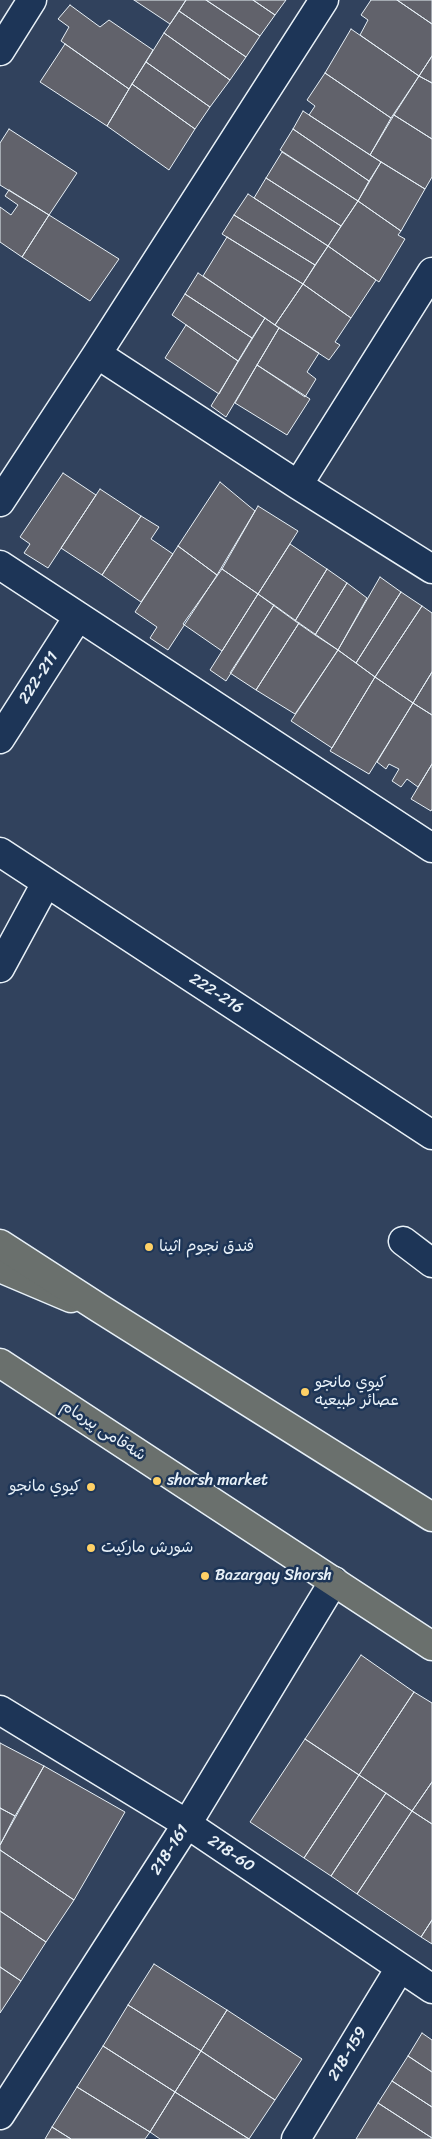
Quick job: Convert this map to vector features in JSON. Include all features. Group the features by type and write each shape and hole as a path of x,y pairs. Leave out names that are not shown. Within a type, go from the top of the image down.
{"main road":[{"path":"0,1244 432,1517"},
{"path":"0,1268 99,1308"},
{"name":"شەقامی پیرمام","path":"0,1363 432,1646"}],"street":[{"path":"0,51 32,0"},
{"path":"0,502 324,0"},
{"path":"298,485 432,272"},
{"path":"97,354 298,485 432,568"},
{"path":"0,565 432,848"},
{"name":"222-211","path":"0,739 78,617"},
{"name":"222-216","path":"0,852 432,1135"},
{"path":"0,968 46,883"},
{"path":"403,1241 432,1263"},
{"name":"218-161","path":"0,2115 187,1824 334,1581"},
{"name":"218-60","path":"0,1710 187,1824 432,1989"},
{"name":"218-159","path":"296,2139 400,1968"}],"building":[{"path":"134,0 186,0 170,24"},
{"path":"186,0 206,0 260,36 246,57 179,11"},
{"path":"206,0 253,0 275,15 260,36"},
{"path":"253,0 286,0 275,15"},
{"path":"371,0 397,0 432,24 432,56 419,76 360,35 368,20 361,15"},
{"path":"397,0 432,0 432,24"},
{"path":"70,5 100,27 109,20 153,50 129,89 61,41 69,27 58,19"},
{"path":"179,11 246,57 230,80 164,33"},
{"path":"351,29 419,76 391,118 325,73"},
{"path":"164,33 230,80 210,107 146,62"},
{"path":"65,44 129,89 107,126 40,82"},
{"path":"432,56 432,83 419,76"},
{"path":"146,62 210,107 195,129 132,84"},
{"path":"325,73 391,118 370,155 309,115 315,106 307,100"},
{"path":"419,76 432,83 432,139 394,115"},
{"path":"132,84 195,129 169,170 107,126"},
{"path":"303,111 381,162 369,181 293,129"},
{"path":"394,115 432,139 432,177 425,189 370,155"},
{"path":"9,129 77,173 49,215 0,185 0,143"},
{"path":"293,129 369,181 358,201 280,150"},
{"path":"282,152 358,201 341,226 266,178"},
{"path":"381,162 425,189 401,231 358,201"},
{"path":"266,178 341,226 328,246 254,198"},
{"path":"9,190 49,215 22,257 0,242 0,207 11,215 18,205 5,196"},
{"path":"248,194 328,246 315,265 234,215"},
{"path":"358,201 401,231 398,235 405,239 379,282 328,246"},
{"path":"49,215 119,259 90,301 22,257"},
{"path":"234,215 315,265 303,284 222,234"},
{"path":"227,237 303,284 275,325 203,276"},
{"path":"328,246 376,280 351,318 303,284"},
{"path":"198,273 265,318 252,338 185,294"},
{"path":"303,284 351,318 335,342 340,345 329,360 275,325"},
{"path":"185,294 252,338 238,361 172,315"},
{"path":"265,318 279,328 226,417 211,406"},
{"path":"186,325 238,361 219,394 165,358"},
{"path":"279,328 319,353 307,372 316,379 305,397 257,365"},
{"path":"257,365 310,399 287,435 235,403"},
{"path":"63,473 96,495 48,568 24,553 30,544 20,537"},
{"path":"220,482 255,511 217,575 178,546"},
{"path":"100,489 141,516 102,575 61,548"},
{"path":"258,506 298,531 258,594 222,569"},
{"path":"141,516 159,527 151,539 173,554 141,602 102,575"},
{"path":"290,544 327,569 295,621 258,594"},
{"path":"178,546 217,575 168,650 150,638 157,627 135,612"},
{"path":"222,569 258,594 222,651 183,624"},
{"path":"327,569 347,583 315,635 295,621"},
{"path":"380,577 401,592 356,663 338,650"},
{"path":"347,583 367,598 338,650 315,635"},
{"path":"401,592 422,606 375,677 356,663"},
{"path":"258,594 274,605 226,681 210,670"},
{"path":"274,605 299,623 256,690 230,673"},
{"path":"422,606 432,613 432,672 413,703 375,677"},
{"path":"299,623 338,650 295,714 256,690"},
{"path":"338,650 375,677 332,748 291,721"},
{"path":"432,672 432,715 413,703"},
{"path":"375,677 413,703 369,774 330,751"},
{"path":"413,703 432,715 432,764 418,787 407,779 401,787 392,781 399,769 389,764 386,769 377,762"},
{"path":"432,764 432,809 431,811 411,799"},
{"path":"361,1655 414,1692 359,1775 305,1739"},
{"path":"414,1692 432,1703 432,1782 412,1811 359,1775"},
{"path":"305,1739 359,1775 304,1858 250,1822"},
{"path":"0,1743 44,1766 15,1816 0,1808"},
{"path":"44,1766 125,1812 74,1900 0,1850 0,1845"},
{"path":"359,1775 386,1793 331,1876 304,1858"},
{"path":"432,1782 432,1824 412,1811"},
{"path":"386,1793 412,1811 357,1894 331,1876"},
{"path":"0,1808 15,1816 0,1845"},
{"path":"412,1811 432,1824 432,1920 421,1937 357,1894"},
{"path":"0,1850 74,1900 46,1942 0,1911"},
{"path":"0,1911 46,1942 21,1981 0,1967"},
{"path":"432,1920 432,1944 421,1937"},
{"path":"154,1964 227,2010 201,2051 128,2005"},
{"path":"0,1967 21,1981 0,2013"},
{"path":"128,2005 201,2051 175,2092 103,2046"},
{"path":"227,2010 302,2059 275,2100 201,2051"},
{"path":"422,2033 432,2040 432,2072 408,2056"},
{"path":"103,2046 175,2092 150,2132 77,2087"},
{"path":"201,2051 275,2100 249,2139 175,2092"},
{"path":"408,2056 432,2072 432,2107 392,2081"},
{"path":"392,2081 432,2107 432,2138 378,2103"},
{"path":"77,2087 150,2132 145,2139 71,2139 52,2127"},
{"path":"175,2092 249,2139 160,2139 150,2132"},
{"path":"378,2103 432,2138 432,2139 356,2139"},
{"path":"52,2127 71,2139 45,2139"}],"place":[{"name":"فندق نجوم اثينا","path":"149,1247"},
{"name":"كيوي مانجو عصائر طبيعيه","path":"305,1392"},
{"name":"shorsh market","path":"157,1481"},
{"name":"كيوي مانجو","path":"91,1487"},
{"name":"شورش ماركيت","path":"91,1548"},
{"name":"Bazargay Shorsh","path":"205,1576"}]}
